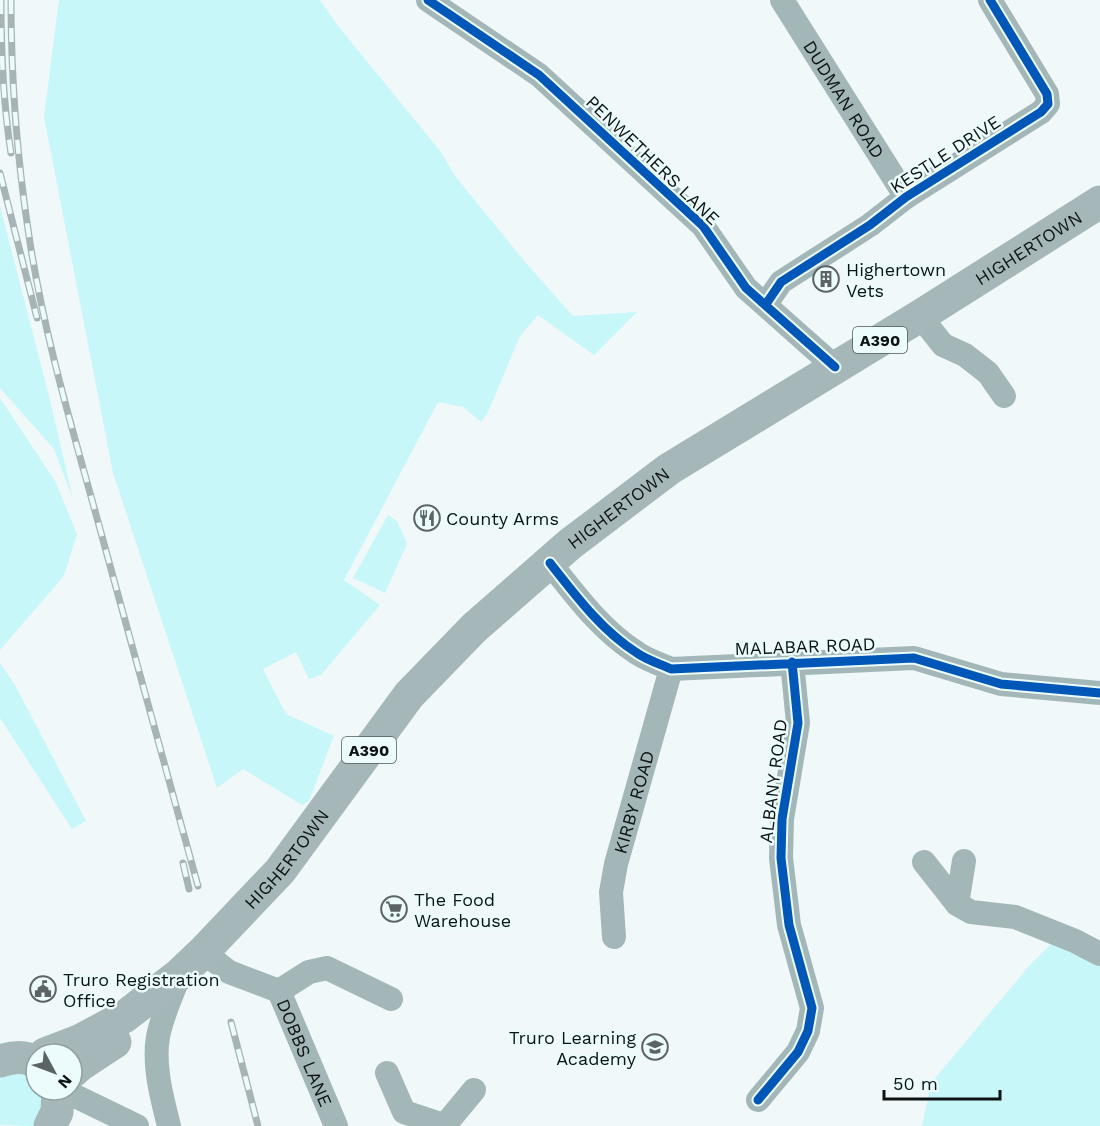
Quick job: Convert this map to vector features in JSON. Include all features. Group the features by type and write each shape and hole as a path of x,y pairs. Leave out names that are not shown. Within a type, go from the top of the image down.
{"highway":[{"name":"HIGHERTOWN","path":"84,1068 156,1007 192,963 280,871 409,695 474,628 570,544 669,469 920,316 1100,202"},
{"name":"HIGHERTOWN","path":"77,1042 124,1017 192,963"},
{"name":"HIGHERTOWN","path":"0,1061 12,1057 24,1057"},
{"path":"50,1126 59,1102"}],"street":[{"name":"PENWETHERS LANE","path":"429,0 539,75 703,226 747,288 835,367"},
{"name":"DUDMAN ROAD","path":"782,0 906,197"},
{"name":"KESTLE DRIVE","path":"766,304 781,282 870,225 906,197 1041,112 1048,104 1047,94 990,0"},
{"path":"920,316 943,345 965,355 988,373 1004,396"},
{"name":"MALABAR ROAD","path":"550,563 607,630 638,654 671,669 914,658 1000,684 1100,693"},
{"name":"ALBANY ROAD","path":"758,1100 798,1052 808,1031 812,1008 789,925 781,858 782,819 798,723 792,662"},
{"name":"KIRBY ROAD","path":"614,937 611,892 616,864 671,669"},
{"path":"1100,693 1100,698"},
{"path":"957,904 964,861"},
{"path":"924,862 957,904 971,912 1015,917 1075,941 1100,954"},
{"path":"170,1126 158,1076 158,1038 163,1017 192,963"},
{"name":"DOBBS LANE","path":"192,963 229,972 279,991 336,1126"},
{"path":"279,991 309,972 327,968 391,999"},
{"path":"387,1073 404,1112 445,1126 474,1090"},
{"path":"84,1100 137,1126"}],"shaded area":[{"path":"59,0 320,0 338,26 441,152 455,176 573,316 637,312 594,355 538,315 520,336 488,412 481,422 463,407 438,402 344,580 380,605 321,675 309,679 296,652 263,669 286,714 334,736 309,801 302,805 243,769 217,788 113,473 44,117"},
{"path":"0,206 73,499 54,449 0,388"},
{"path":"0,398 55,481 77,534 64,576 0,650"},
{"path":"388,515 397,521 407,544 385,593 353,578"},
{"path":"0,663 15,685 86,821 72,829 0,718"},
{"path":"1068,927 1100,957 1100,1126 922,1126 931,1083 1029,966"},
{"path":"14,1072 24,1074 24,1102 43,1102 36,1124 32,1126 0,1125 0,1078"}],"railway":[{"path":"1,0 3,76 11,153"},
{"path":"11,0 18,148 29,236 44,316 74,434 198,886"},
{"path":"0,173 37,318"},
{"path":"183,863 189,889"},
{"path":"231,1022 258,1126"}],"cycle path":[{"path":"428,0 539,75 703,226 746,288 835,367"},
{"path":"766,304 781,282 870,225 906,197 1041,112 1048,104 1047,94 990,0"},
{"path":"550,563 590,612 612,634 649,660 671,669 914,658 1001,684 1100,693"},
{"path":"758,1100 798,1052 808,1031 812,1008 789,925 781,858 782,819 798,723 792,662"}],"place":[{"name":"Highertown Vets","path":"826,279"},
{"name":"County Arms","path":"427,518"},
{"name":"The Food Warehouse","path":"394,909"},
{"name":"Truro Registration Office","path":"43,989"},
{"name":"Truro Learning Academy","path":"655,1047"}]}
